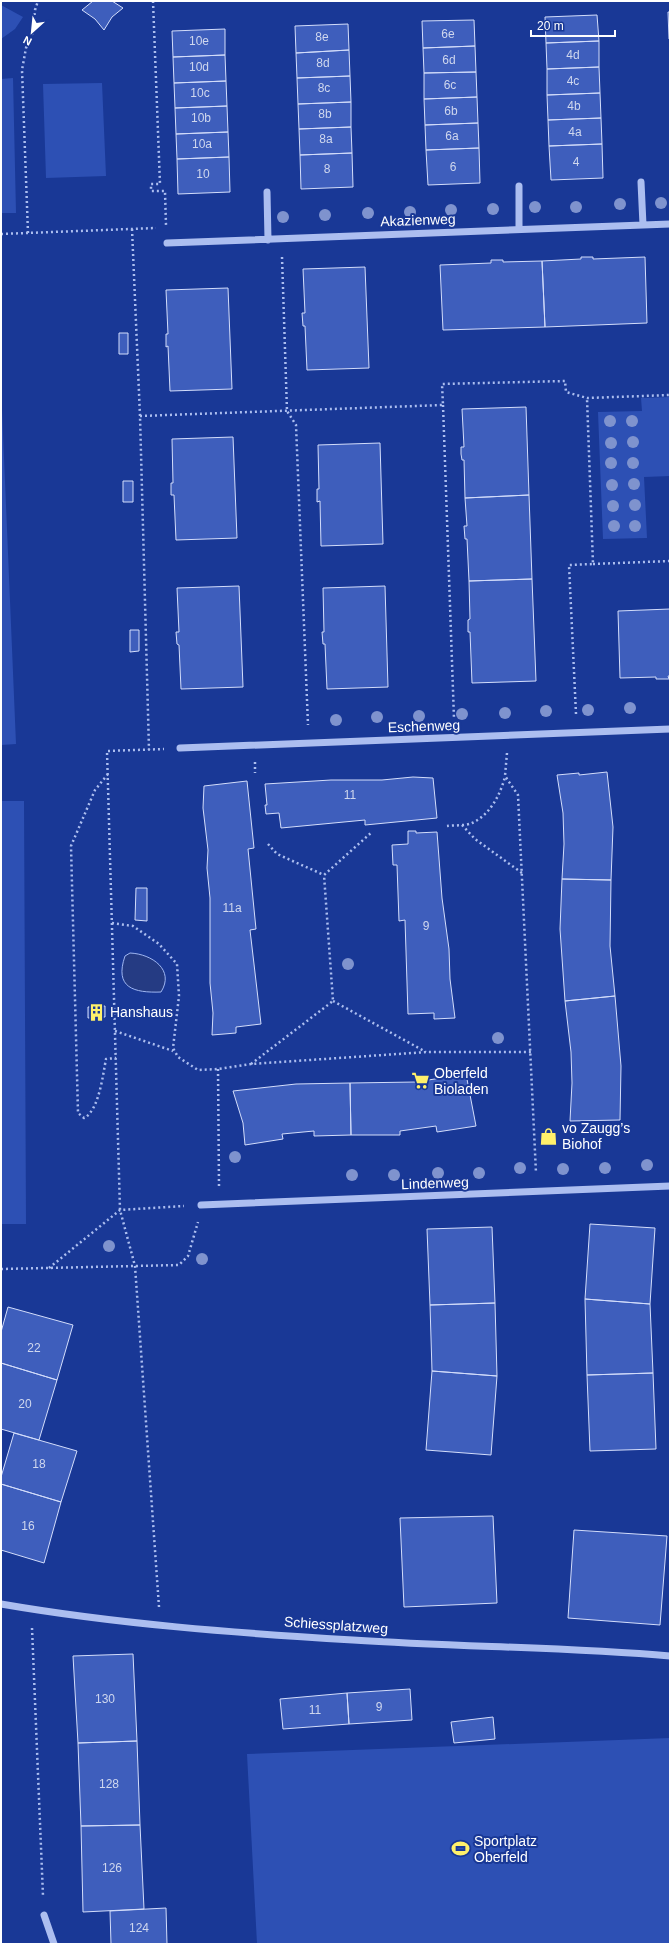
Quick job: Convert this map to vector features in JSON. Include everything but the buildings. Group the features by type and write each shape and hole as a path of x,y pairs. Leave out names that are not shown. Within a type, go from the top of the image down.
{"street":[{"path":"641,182 643,225"},
{"path":"519,186 519,229"},
{"path":"267,192 268,240"},
{"name":"Akazienweg","path":"166,243 670,224"},
{"name":"Eschenweg","path":"180,748 670,729"},
{"name":"Lindenweg","path":"201,1205 219,1203 670,1186"},
{"name":"Schiessplatzweg","path":"1,1604 121,1622 353,1640 602,1651 670,1656"},
{"path":"44,1915 54,1944"}],"path":[{"path":"28,233 22,70 26,48 33,32 35,10 38,1"},
{"path":"153,1 160,184 151,184 151,191 165,191 166,243"},
{"path":"1,234 166,228"},
{"path":"132,229 140,416 149,750"},
{"path":"281,239 288,411 296,425 308,743"},
{"path":"455,738 442,384 565,381 566,392 587,398 670,395"},
{"path":"587,398 593,564"},
{"path":"140,416 443,405"},
{"path":"576,733 569,565 670,561"},
{"path":"447,826 472,824 490,809 501,792 505,776 507,736"},
{"path":"160,1625 135,1266 120,1210 107,751 180,748"},
{"path":"108,773 95,790 71,846 78,1113 84,1118 88,1116 99,1095 106,1059 116,1058"},
{"path":"505,776 518,795 537,1192"},
{"path":"462,825 475,839 522,873"},
{"path":"324,876 372,832"},
{"path":"268,844 276,854 324,876"},
{"path":"324,876 333,1001"},
{"path":"112,923 133,926 159,944 177,964 179,996 173,1048 178,1057 198,1070 218,1069 250,1064 427,1052 531,1052"},
{"path":"333,1001 427,1052"},
{"path":"250,1064 333,1001"},
{"path":"115,1031 174,1051"},
{"path":"218,1069 219,1203"},
{"path":"1,1269 49,1268 135,1266 167,1267 179,1265 188,1256 194,1238 201,1205 120,1210 49,1268"},
{"path":"31,1609 44,1915"}],"shaded area":[{"path":"1,5 23,17 15,29 1,39"},
{"path":"13,78 16,213 1,213 1,79"},
{"path":"102,83 106,176 46,178 43,84"},
{"path":"1,386 16,744 1,745"},
{"path":"670,397 670,476 644,477 647,538 603,539 598,412 642,411 641,398"},
{"path":"1,801 24,801 26,1224 1,1224"},
{"path":"130,953 146,956 153,960 163,970 165,984 161,992 142,991 129,986 124,982 122,967 125,956"},
{"name":"Sportplatz Oberfeld","path":"670,1738 670,1944 257,1944 247,1754"}],"place":[{"name":"Hanshaus","path":"97,1012"},
{"name":"Oberfeld Bioladen","path":"421,1081"},
{"name":"vo Zaugg’s Biohof","path":"549,1136"},
{"name":"Sportplatz Oberfeld","path":"461,1849"}]}
